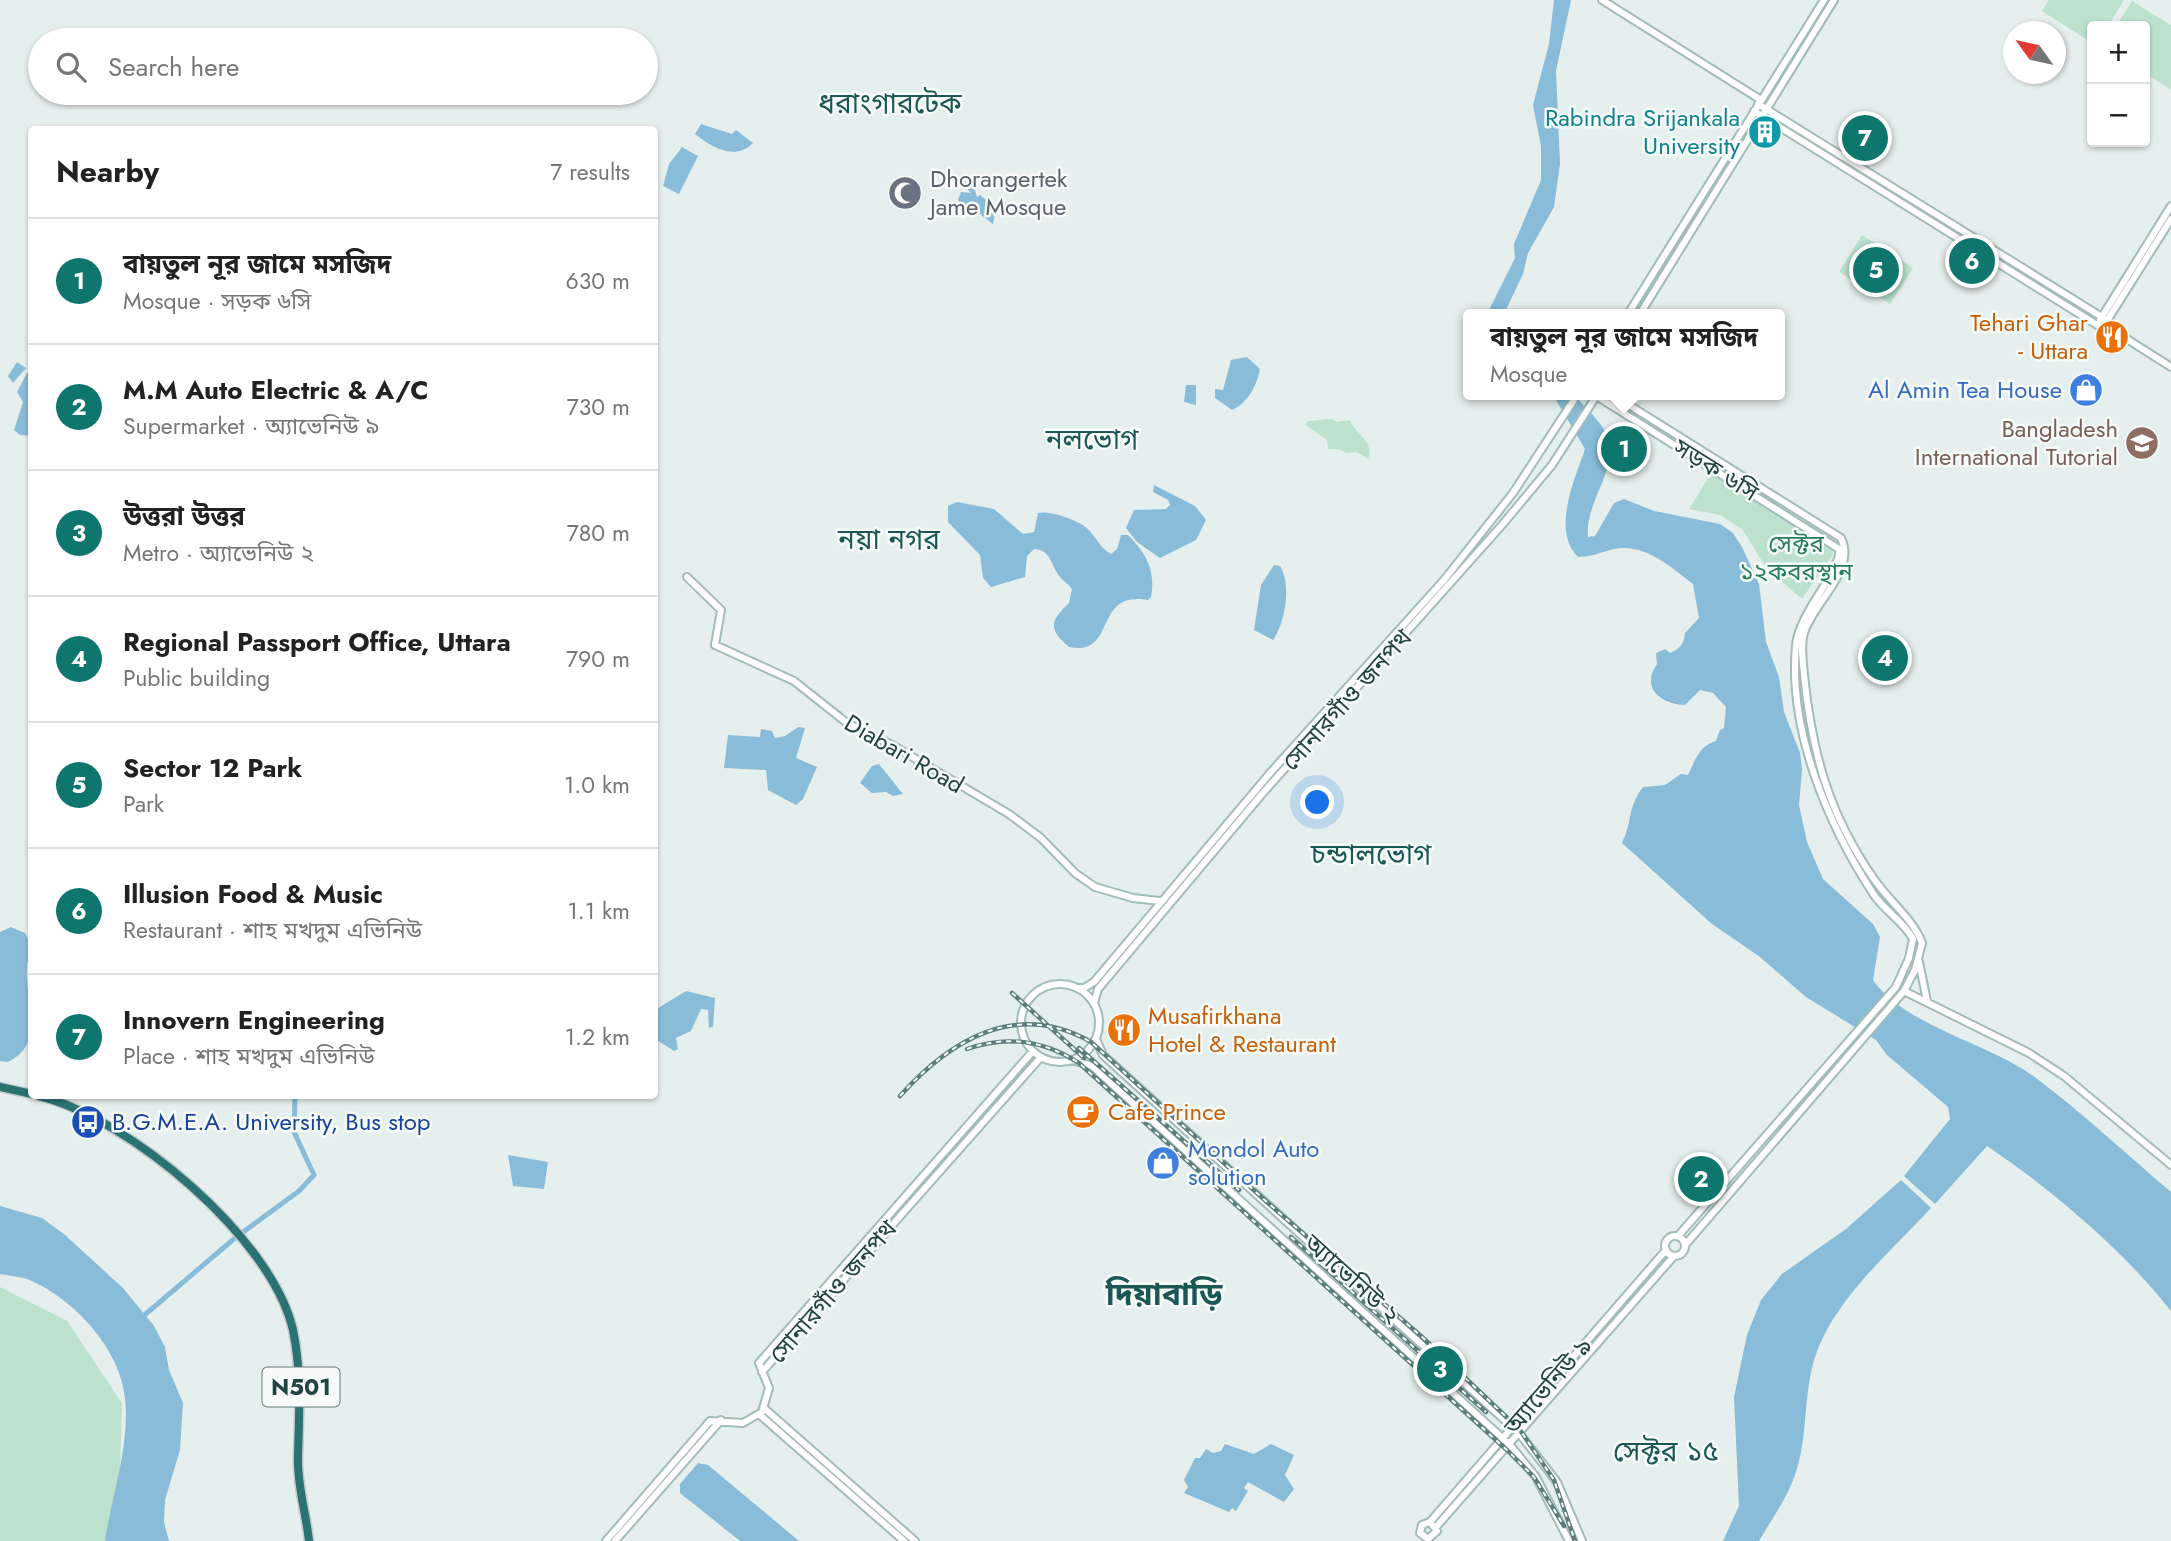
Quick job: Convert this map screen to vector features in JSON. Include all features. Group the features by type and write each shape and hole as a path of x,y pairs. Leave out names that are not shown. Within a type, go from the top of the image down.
{"highway":[{"path":"0,1087 28,1093"},
{"name":"N501","path":"46,1099 99,1121 182,1177 227,1223 279,1294 292,1328 301,1382 298,1458 309,1541"}],"street":[{"path":"1602,0 1760,102 1766,109 1908,207 2171,367"},
{"path":"1631,309 1824,0"},
{"path":"1643,309 1834,0"},
{"path":"1797,43 1804,48"},
{"path":"1754,111 1913,200 2023,268 2103,324"},
{"path":"1908,207 1913,200"},
{"path":"2103,324 2171,206"},
{"path":"2103,324 2171,219"},
{"path":"2018,275 2023,268"},
{"name":"সোনারগাঁও জনপথ","path":"1077,988 1084,988 1094,982 1186,870 1444,580 1513,494 1574,400"},
{"name":"সোনারগাঁও জনপথ","path":"1094,1003 1098,989 1193,875 1262,794 1472,561 1552,465 1594,400"},
{"name":"সড়ক ৬সি","path":"1604,400 1840,547 1841,538 1620,400"},
{"path":"1538,455 1552,465"},
{"path":"1779,509 1783,502"},
{"path":"1840,547 1840,570 1818,603 1803,635 1803,661 1813,739 1830,803 1864,866 1920,936 1922,943 1919,960 1927,1001"},
{"name":"অ্যাভেনিউ ৯","path":"1423,1538 1422,1525 1430,1522 1666,1250 1668,1239 1678,1236 1856,1034 1896,987 1909,958 1913,939 1876,898 1833,826 1816,783 1798,695 1796,666 1800,627 1835,566 1840,547"},
{"name":"Diabari Road","path":"687,577 721,610 715,645 794,681 847,723 894,746 1009,814 1041,838 1084,881 1111,894 1160,901"},
{"path":"1186,870 1193,875"},
{"name":"অ্যাভেনিউ ৯","path":"1413,1541 1434,1537 1436,1527 1674,1256 1684,1253 1686,1244 1903,993 1919,960"},
{"path":"1056,984 1077,988 1094,1003 1099,1018 1096,1039 1082,1055 1072,1060 1051,1061 1041,1057 1034,1051 1022,1029 1022,1016 1030,998 1038,991 1056,984"},
{"path":"1903,993 1927,1001 2018,1046 2064,1076 2171,1165"},
{"name":"অ্যাভেনিউ ২","path":"1096,1039 1103,1055 1519,1433 1557,1482 1581,1541"},
{"path":"1845,1046 1852,1053"},
{"name":"সোনারগাঁও জনপথ","path":"762,1412 769,1388 759,1363 1034,1051"},
{"name":"সোনারগাঁও জনপথ","path":"762,1372 1041,1057"},
{"name":"অ্যাভেনিউ ২","path":"1072,1060 1092,1066 1503,1438 1536,1477 1569,1541"},
{"path":"1678,1236 1686,1244"},
{"path":"1666,1250 1674,1256"},
{"path":"606,1541 710,1421 743,1423 762,1412 915,1541"},
{"path":"769,1418 904,1541"},
{"path":"615,1541 721,1420"},
{"path":"1495,1447 1502,1452"},
{"path":"1430,1522 1436,1527"}],"green space":[{"path":"2049,0 2124,0 2111,21 2087,21 2087,40 2066,26 2066,21 2058,21 2042,11"},
{"path":"2132,1 2171,25 2171,90 2150,76 2150,21 2119,21"},
{"path":"1862,235 1913,268 1890,304 1839,272"},
{"path":"1331,419 1337,422 1350,420 1369,447 1368,459 1357,452 1346,453 1339,449 1328,449 1327,440 1306,425 1308,421"},
{"name":"সেক্টর ১২কবরস্থান","path":"1711,474 1832,549 1833,554 1802,599 1767,569 1742,529 1720,515 1689,509"},
{"path":"0,1287 67,1321 122,1403 118,1541 0,1541"}],"water":[{"path":"1554,0 1571,0 1556,71 1560,164 1554,207 1528,253 1523,274 1506,309 1490,309 1515,258 1514,244 1541,180 1541,146 1533,105 1549,44"},
{"path":"701,124 732,134 736,130 753,143 738,151 723,150 695,134"},
{"path":"682,147 698,156 679,194 663,186 669,164"},
{"path":"965,181 974,188 977,197 980,195 996,208 993,224 975,210 970,211 969,217 958,200 961,192 971,193 964,185"},
{"path":"1247,357 1260,369 1259,375 1247,398 1232,410 1215,398 1215,389 1223,390 1231,360"},
{"path":"17,362 26,368 13,383 8,376"},
{"path":"28,373 28,436 20,435 14,430 23,402 17,392"},
{"path":"1186,385 1196,385 1196,405 1184,402"},
{"path":"1556,400 1578,400 1603,428 1609,441 1607,468 1588,523 1588,537 1595,536 1614,503 1624,499 1654,511 1720,524 1733,533 1759,584 1766,642 1779,677 1784,712 1800,753 1802,769 1799,805 1807,842 1823,879 1873,924 1880,937 1873,980 1906,1010 2036,1078 2088,1119 2171,1192 2171,1311 2131,1266 2085,1222 2036,1181 1987,1146 1935,1204 1904,1176 1950,1119 1948,1107 1887,1055 1876,1040 1806,997 1760,957 1712,924 1622,843 1632,808 1643,787 1665,785 1681,774 1688,775 1699,754 1706,746 1716,741 1720,730 1724,728 1726,707 1713,693 1700,690 1685,705 1669,702 1652,688 1652,673 1657,664 1656,653 1665,649 1670,653 1679,648 1685,633 1699,618 1693,584 1665,563 1644,552 1622,548 1578,557 1570,546 1566,533 1568,504 1585,449"},
{"path":"1154,485 1195,506 1206,520 1196,540 1160,558 1137,542 1126,528 1134,510 1166,509 1170,505 1168,500 1153,492"},
{"path":"957,502 994,509 1023,534 1034,532 1038,513 1067,518 1087,528 1111,554 1117,549 1121,535 1128,535 1140,549 1151,571 1151,597 1148,600 1131,600 1119,605 1111,613 1094,642 1084,647 1069,647 1057,635 1054,625 1058,615 1069,603 1072,589 1060,577 1048,555 1034,549 1027,556 1025,577 991,587 983,578 980,555 948,522 948,506"},
{"path":"1274,565 1280,566 1284,574 1286,604 1273,640 1254,630 1261,585"},
{"path":"798,727 805,728 796,758 817,767 803,799 796,805 768,790 766,770 724,768 728,735 760,737 761,729 772,731 775,738 785,736"},
{"path":"879,764 903,794 893,796 886,792 872,793 860,783 872,766"},
{"path":"11,927 25,933 28,940 28,1041 20,1054 8,1062 0,1061 0,932"},
{"path":"686,991 715,998 713,1027 709,1028 708,1010 701,1009 691,1031 676,1038 678,1049 674,1051 658,1041 658,1008"},
{"path":"508,1155 548,1162 544,1189 513,1186"},
{"path":"1901,1180 1931,1208 1863,1280 1821,1341 1810,1377 1803,1440 1795,1475 1759,1541 1723,1541 1739,1506 1734,1397 1747,1335 1761,1300 1782,1274 1846,1229"},
{"path":"0,1206 42,1218 65,1235 123,1288 154,1326 165,1347 169,1370 183,1403 180,1450 165,1500 164,1522 169,1541 105,1541 125,1434 125,1398 121,1380 105,1346 81,1316 32,1281 0,1274"},
{"path":"1225,1444 1254,1454 1271,1444 1294,1455 1285,1475 1294,1489 1284,1502 1248,1482 1244,1488 1248,1491 1236,1511 1232,1508 1229,1512 1184,1493 1188,1487 1184,1480 1195,1458 1200,1458 1206,1449 1213,1453 1221,1451"},
{"path":"698,1463 708,1465 799,1541 740,1541 680,1493 680,1484"}],"waterway":[{"path":"141,1318 235,1238 299,1191 314,1175 294,1132 295,1099"}],"railway":[{"path":"1012,993 1084,1058"},
{"path":"900,1096 941,1058 963,1043 987,1032 1011,1026 1037,1025 1064,1030 1091,1042 1268,1203 1421,1336 1520,1430 1554,1480 1575,1541"},
{"path":"967,1049 996,1042 1024,1042 1052,1049 1079,1063 1508,1451 1534,1477 1564,1526"},
{"path":"1079,1048 1239,1190"},
{"path":"1291,1237 1486,1412"}],"place":[{"name":"Rabindra Srijankala University","path":"1765,132"},
{"name":"Innovern Engineering","path":"1865,138"},
{"name":"Dhorangertek Jame Mosque","path":"905,193"},
{"name":"Illusion Food & Music","path":"1972,261"},
{"name":"Sector 12 Park","path":"1876,270"},
{"name":"Tehari Ghar - Uttara","path":"2112,337"},
{"name":"Al Amin Tea House","path":"2086,390"},
{"name":"Bangladesh International Tutorial","path":"2142,443"},
{"name":"বায়তুল নূর জামে মসজিদ","path":"1624,449"},
{"name":"Regional Passport Office, Uttara","path":"1885,658"},
{"name":"Musafirkhana Hotel & Restaurant","path":"1124,1030"},
{"name":"Cafe Prince","path":"1083,1112"},
{"name":"B.G.M.E.A. University, Bus stop","path":"88,1122"},
{"name":"Mondol Auto solution","path":"1163,1163"},
{"name":"M.M Auto Electric & A/C","path":"1701,1179"},
{"name":"উত্তরা উত্তর","path":"1440,1369"}],"district":[{"name":"ধরাংগারটেক","path":"890,103"},
{"name":"নলভোগ","path":"1092,439"},
{"name":"নয়া নগর","path":"889,539"},
{"name":"চন্ডালভোগ","path":"1371,854"},
{"name":"দিয়াবাড়ি","path":"1164,1294"},
{"name":"সেক্টর ১৫","path":"1666,1451"}]}
